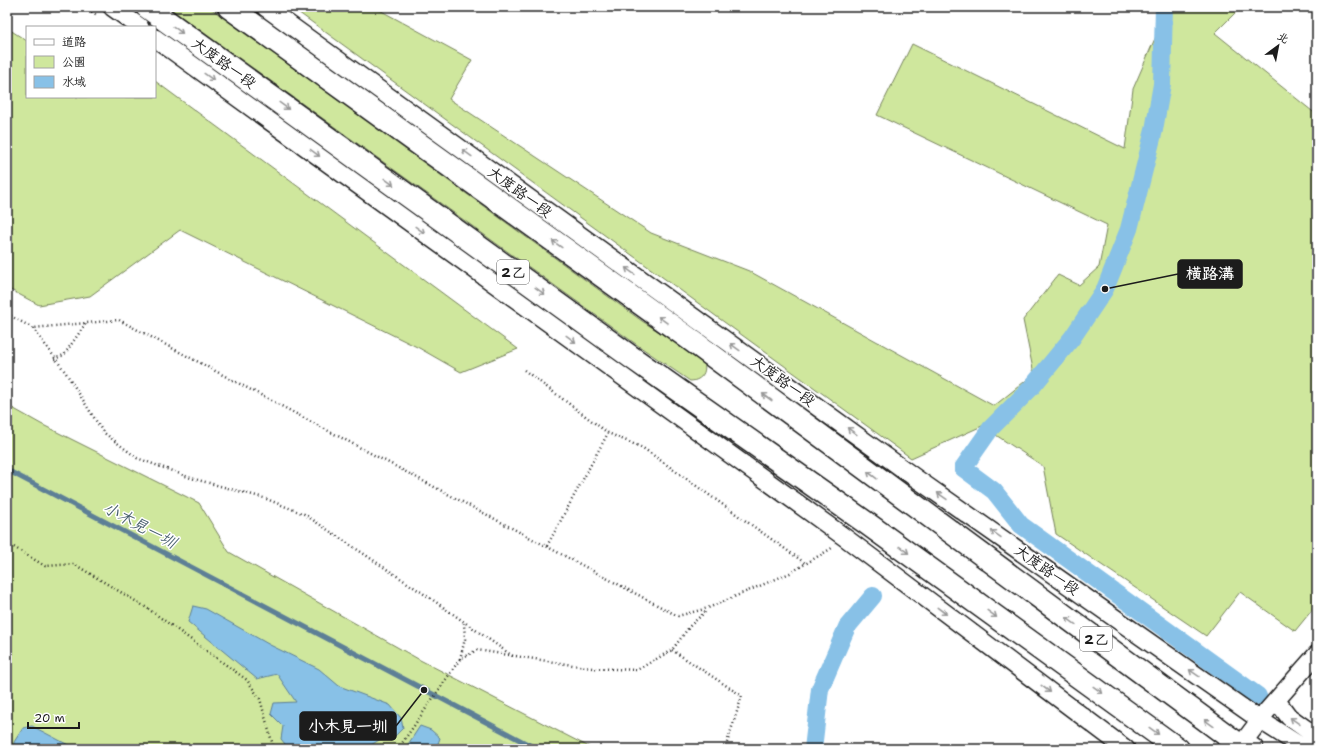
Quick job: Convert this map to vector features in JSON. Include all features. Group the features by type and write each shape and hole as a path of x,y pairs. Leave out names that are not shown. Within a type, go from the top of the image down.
{"main road":[{"name":"大度路一段","path":"147,7 618,347 927,566 1178,749"},
{"name":"大度路一段","path":"229,7 687,337 903,498 1244,748"}],"street":[{"path":"112,7 139,26"},
{"name":"大度路一段","path":"265,7 917,479 1269,709 1305,749"},
{"name":"大度路一段","path":"156,39 847,539 1126,749"},
{"path":"1244,748 1269,709 1317,654"},
{"path":"1269,709 1289,717 1317,737"}],"path":[{"path":"7,314 33,328 54,359 66,373 103,432 137,458 191,478 264,498 304,514 433,600 514,657"},
{"path":"33,328 119,320 678,616 708,608 790,573 847,539"},
{"path":"54,359 64,355 86,323"},
{"path":"524,370 608,432 643,448 805,563"},
{"path":"547,546 608,432"},
{"path":"7,543 45,566 74,564 147,608 247,680 260,699 274,749"},
{"path":"460,659 477,650 592,668 637,670 672,650 690,626 708,608"},
{"path":"398,749 460,659 466,639 464,623"},
{"path":"672,650 742,696 725,749"}],"green space":[{"path":"168,7 209,7 642,321 702,359 705,367 701,377 694,381 690,381 633,342"},
{"path":"291,7 374,7 472,60 449,99 651,233 749,271 994,406 1034,374 1023,320 1058,275 1079,285 1099,267 1107,225 877,115 912,44 1125,149 1133,89 1166,13 1164,7 1241,7 1215,33 1317,115 1317,604 1295,631 1240,592 1206,636 1056,534 1043,466 982,426 911,458"},
{"path":"7,28 26,40 26,98 156,98 156,82 518,349 461,372 419,348 180,230 90,296 39,305 7,288"},
{"path":"7,405 41,424 199,503 229,552 420,660 593,749 7,749"}],"water":[{"path":"193,606 206,609 270,645 319,669 339,686 390,705 401,718 403,728 395,736 384,737 371,745 352,746 347,749 289,749 281,739 283,726 271,714 274,703 296,702 277,674 257,679 188,622"},
{"path":"32,726 76,749 14,749 14,742 23,728"},
{"path":"420,726 431,730 440,738 436,749 405,749"}],"waterway":[{"path":"1164,7 1162,84 1154,130 1129,229 1105,289 1072,338 1031,388 991,428 963,468 994,491 1021,525 1258,696"},
{"name":"小木見一圳","path":"7,470 537,749"},
{"path":"813,749 820,689 847,627 873,596"}],"place":[{"name":"橫路溝","path":"1105,289"},
{"name":"小木見一圳","path":"424,690"}]}
